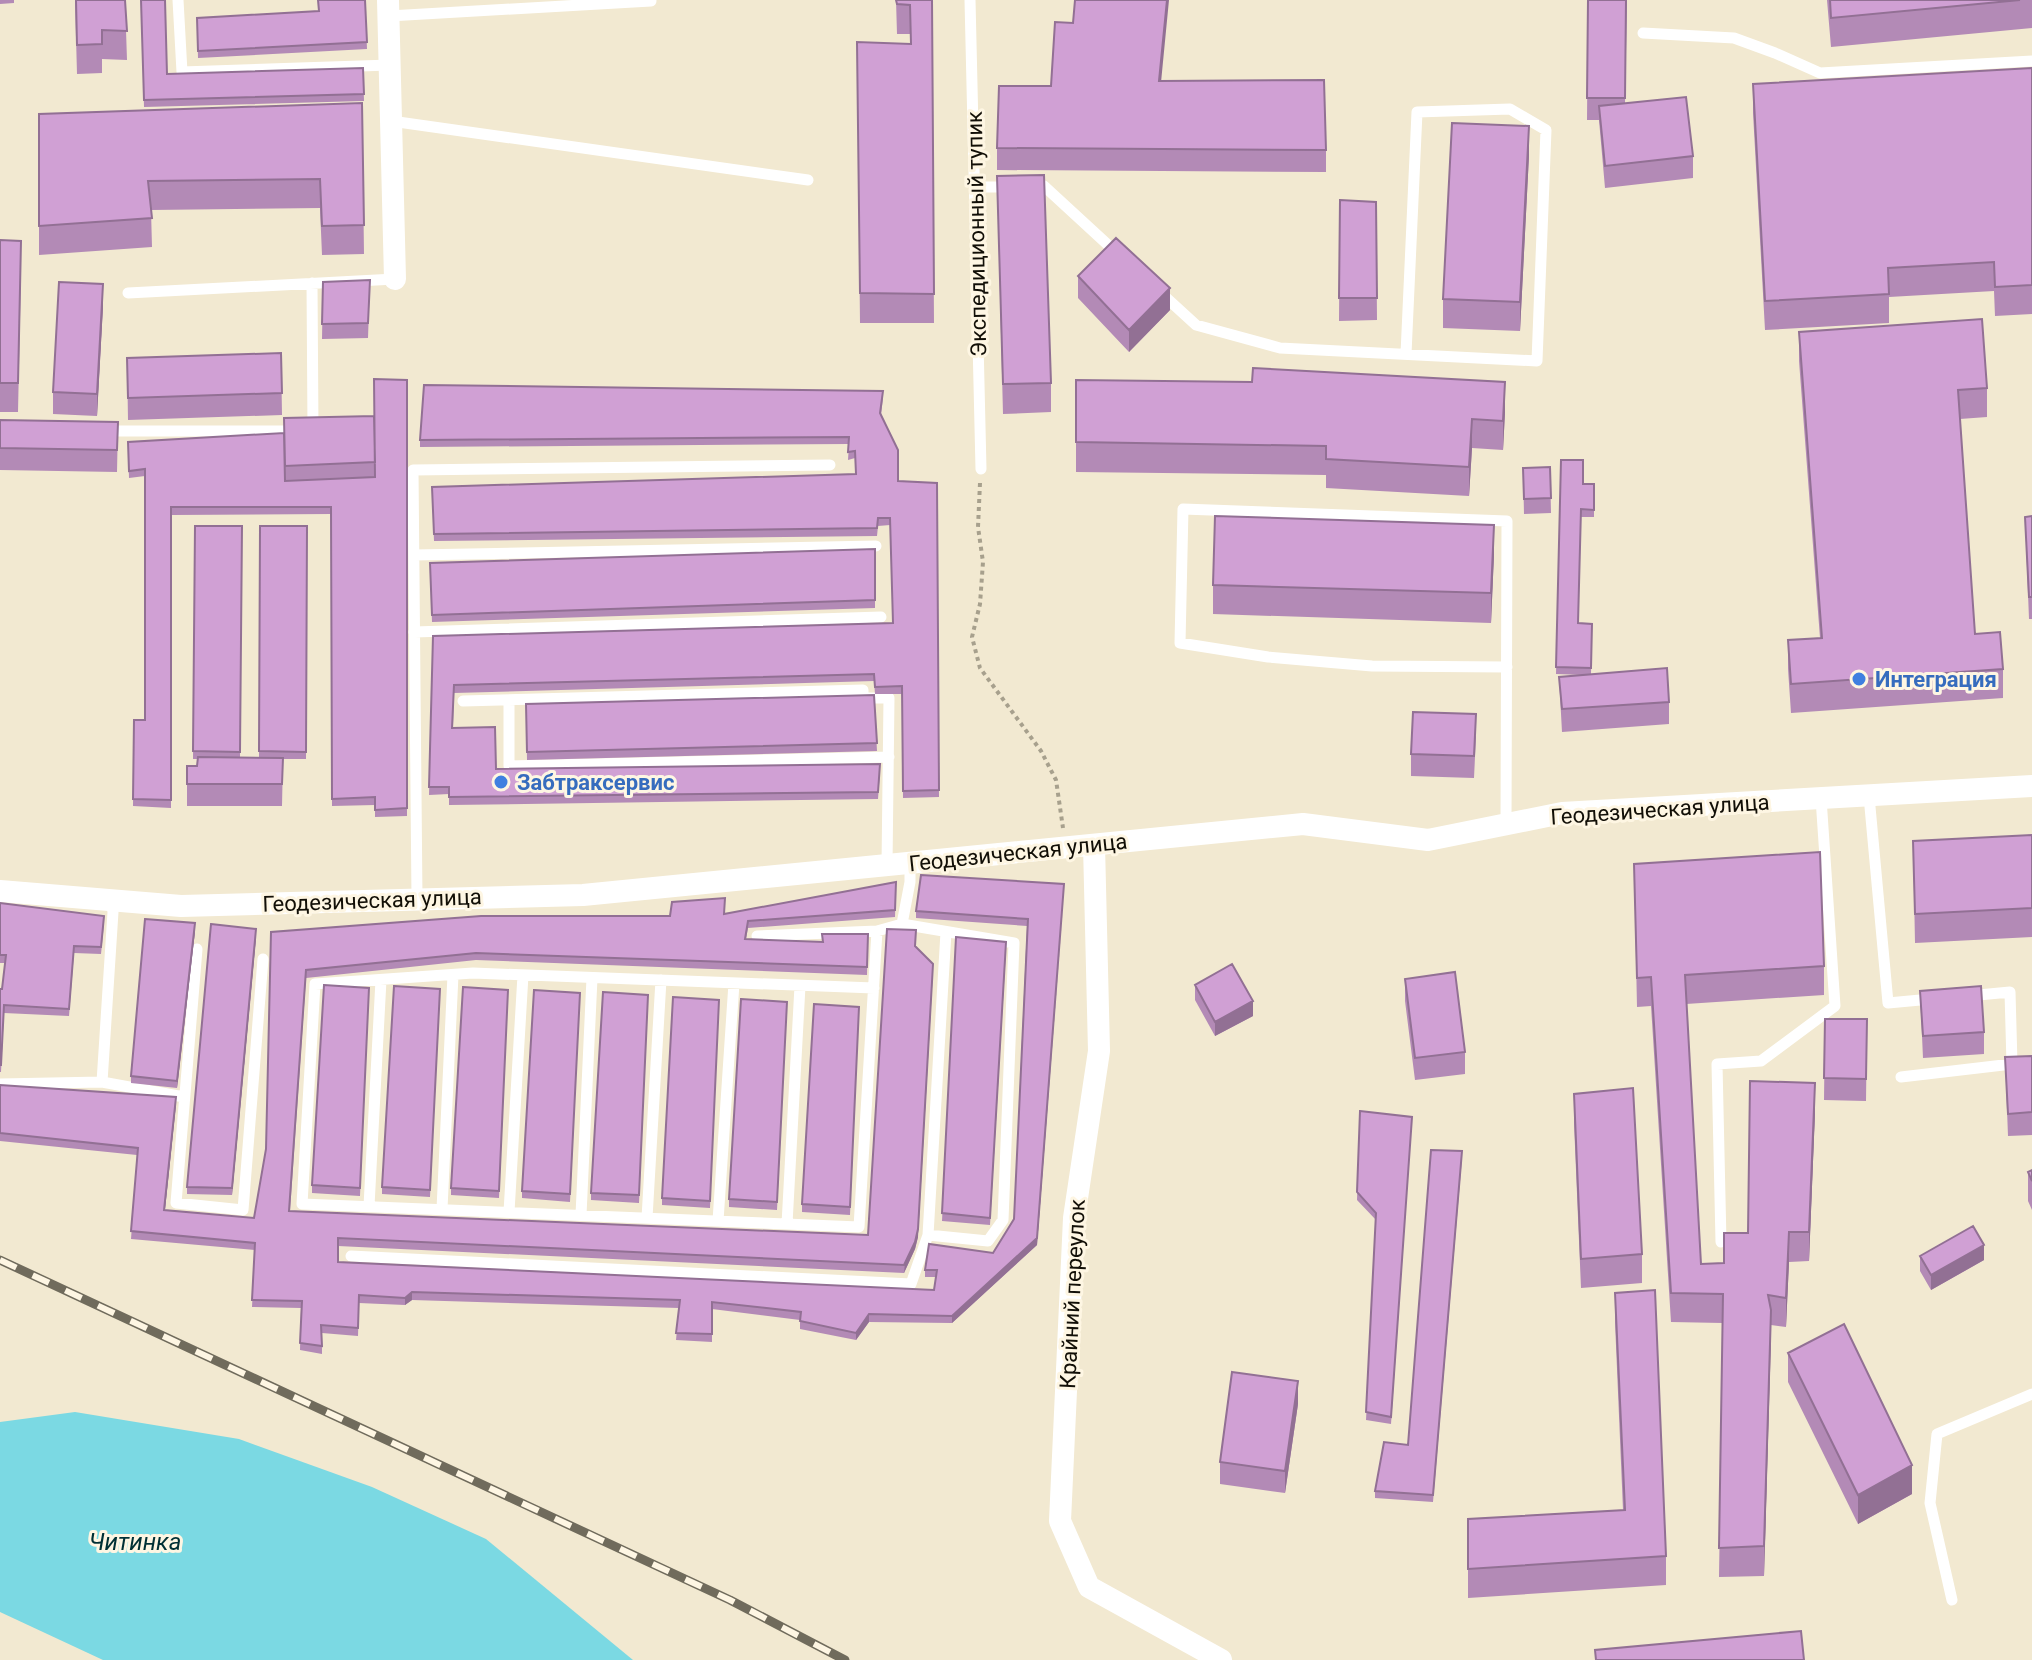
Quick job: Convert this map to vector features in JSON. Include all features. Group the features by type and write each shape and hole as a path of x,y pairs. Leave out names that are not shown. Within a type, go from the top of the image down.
{"street":[{"path":"389,8 395,279"},
{"name":"Геодезическая улица","path":"0,891 181,906 583,895 1303,824 1428,840 1562,813 2032,786"},
{"name":"Крайний переулок","path":"1094,845 1099,1051 1074,1218 1060,1521 1089,1587 1221,1660"}],"lane":[{"path":"178,0 182,72 390,65"},
{"name":"Экспедиционный тупик","path":"970,0 981,469"},
{"path":"389,8 651,1"},
{"path":"1643,33 1734,38 1820,73 2032,61"},
{"path":"1149,283 1196,325 1280,348 1537,361 1546,130 1510,109 1417,112 1406,354"},
{"path":"391,121 808,180"},
{"path":"975,187 1044,186 1126,261"},
{"path":"128,293 395,279"},
{"path":"94,431 313,431 312,283"},
{"path":"417,899 413,470 830,465"},
{"path":"1506,824 1507,667 1507,521 1183,509 1180,643 1268,657 1372,666 1507,667"},
{"path":"414,555 876,546"},
{"path":"414,632 881,617"},
{"path":"463,701 863,690 863,698 889,698 889,757 899,864 910,882 902,924"},
{"path":"509,700 509,766 889,757"},
{"path":"1869,796 1888,1003 2010,992 2012,1064 1901,1077"},
{"path":"1721,1242 1717,1064 1761,1061 1835,1006 1821,798"},
{"path":"102,1082 113,912 111,900"},
{"path":"757,936 877,931 902,924 1014,943 1003,1220 988,1241 928,1235"},
{"path":"874,988 523,975 453,975 315,984 302,1204 859,1227 874,988 877,931"},
{"path":"351,1256 911,1284 928,1235 946,932"},
{"path":"197,949 176,1203 243,1210 263,959"},
{"path":"442,1209 453,975"},
{"path":"509,1212 523,975"},
{"path":"581,1215 592,978"},
{"path":"369,1206 381,980"},
{"path":"647,1218 661,980"},
{"path":"718,1221 734,983"},
{"path":"787,1224 800,986"},
{"path":"0,1084 102,1082 184,1097"},
{"path":"1952,1600 1930,1503 1937,1434 2032,1394"}],"path":[{"path":"981,469 978,527 983,562 980,604 972,637 980,668 1041,751 1056,780 1064,848"}],"water":[{"name":"Читинка","path":"75,1412 239,1439 372,1487 486,1539 633,1660 103,1660 0,1612 0,1422"}],"building":[{"path":"76,0 125,0 127,31 102,30 102,44 77,45"},
{"path":"141,0 165,0 167,74 363,68 364,94 144,100"},
{"path":"318,0 365,0 367,42 198,51 197,18 319,11"},
{"path":"896,0 932,0 934,294 860,293 857,42 911,44 910,5 897,4"},
{"path":"1075,0 1167,0 1159,81 1324,80 1326,150 997,148 999,86 1051,86 1055,22 1073,23"},
{"path":"1588,0 1626,0 1625,98 1587,98"},
{"path":"1830,0 2020,0 1831,18"},
{"path":"2032,68 2032,285 1995,287 1994,262 1888,268 1889,294 1765,301 1753,84"},
{"path":"1686,97 1693,156 1605,166 1599,106"},
{"path":"362,103 364,225 322,226 320,179 148,181 152,218 39,226 39,114"},
{"path":"1452,123 1529,126 1520,302 1443,299"},
{"path":"1044,175 1051,383 1003,384 997,176"},
{"path":"1340,200 1376,202 1377,298 1339,298"},
{"path":"1116,238 1170,288 1129,330 1078,276"},
{"path":"0,240 21,241 18,383 0,383"},
{"path":"370,280 368,323 322,324 323,282"},
{"path":"59,282 103,284 97,394 53,392"},
{"path":"1982,319 1987,388 1958,390 1975,634 2000,632 2003,669 1791,684 1788,640 1822,638 1799,332"},
{"path":"281,353 282,393 128,398 127,358"},
{"path":"1253,368 1505,382 1503,421 1472,419 1469,467 1326,459 1326,446 1076,442 1076,380 1252,382"},
{"path":"374,379 407,380 407,808 375,810 375,797 332,799 331,507 171,507 171,800 133,799 134,720 145,720 145,469 129,471 128,442 284,433 285,481 375,477"},
{"path":"424,385 883,391 880,413 898,450 898,481 937,483 939,790 903,791 902,686 875,687 874,674 454,685 452,728 495,727 496,769 880,764 878,792 449,797 449,787 429,787 433,636 893,623 890,518 878,518 877,528 434,534 432,487 856,474 855,451 848,452 849,437 420,440"},
{"path":"374,416 375,462 285,466 284,418"},
{"path":"0,420 118,422 117,450 0,448"},
{"path":"1561,460 1583,460 1583,484 1594,484 1594,510 1581,509 1578,623 1592,624 1591,668 1556,667"},
{"path":"1550,467 1551,498 1524,499 1523,468"},
{"path":"1215,516 1494,525 1491,593 1213,585"},
{"path":"2032,516 2032,597 2029,597 2025,517"},
{"path":"195,526 242,526 240,752 193,751"},
{"path":"260,526 307,526 306,752 259,751"},
{"path":"875,549 875,600 432,615 430,563"},
{"path":"1667,668 1669,702 1562,709 1559,677"},
{"path":"874,695 877,743 527,752 526,704"},
{"path":"1413,712 1476,714 1474,756 1411,754"},
{"path":"198,757 283,758 282,784 187,784 187,766 197,766"},
{"path":"2032,835 2032,908 1915,914 1913,841"},
{"path":"1820,852 1824,966 1685,975 1701,1264 1724,1263 1724,1233 1748,1233 1750,1081 1815,1083 1809,1232 1789,1232 1786,1298 1768,1295 1771,1310 1764,1546 1719,1548 1723,1294 1671,1293 1651,977 1637,978 1634,864"},
{"path":"921,875 1064,884 1037,1238 952,1316 869,1314 856,1333 800,1321 801,1312 712,1302 712,1334 676,1333 680,1300 412,1292 405,1298 359,1295 358,1328 321,1325 322,1346 300,1343 302,1301 252,1300 255,1243 131,1231 138,1148 0,1133 0,1085 176,1097 164,1210 254,1218 266,1149 271,932 481,916 670,916 672,902 725,898 724,914 896,882 895,910 748,921 745,939 823,942 822,934 868,934 867,967 476,953 306,970 289,1211 868,1235 887,929 916,930 915,946 933,964 918,1229 904,1265 338,1238 338,1262 934,1290 937,1270 925,1270 929,1244 993,1253 1014,1219 1028,919 916,911"},
{"path":"0,903 104,916 101,947 74,946 69,1009 4,1005 1,1065 0,989 6,955 0,955"},
{"path":"145,919 195,923 177,1081 131,1076"},
{"path":"211,924 256,929 232,1188 187,1187"},
{"path":"956,937 1006,942 990,1218 942,1213"},
{"path":"1232,964 1253,1001 1215,1022 1195,985"},
{"path":"1455,972 1465,1052 1415,1058 1405,979"},
{"path":"324,985 369,988 360,1188 312,1185"},
{"path":"394,986 440,989 430,1190 382,1187"},
{"path":"1981,986 1984,1032 1923,1036 1920,991"},
{"path":"463,987 508,990 499,1191 451,1188"},
{"path":"534,990 580,993 570,1194 522,1191"},
{"path":"603,992 648,995 639,1195 591,1193"},
{"path":"673,997 719,1000 710,1201 662,1198"},
{"path":"741,999 787,1002 777,1202 729,1199"},
{"path":"814,1004 859,1007 850,1207 802,1204"},
{"path":"1825,1019 1867,1019 1866,1079 1824,1078"},
{"path":"2032,1056 2032,1112 2008,1114 2005,1057"},
{"path":"1633,1088 1642,1254 1581,1259 1574,1094"},
{"path":"1360,1111 1412,1117 1391,1417 1366,1412 1376,1213 1357,1192"},
{"path":"1431,1150 1462,1151 1433,1495 1375,1491 1384,1442 1408,1445"},
{"path":"1973,1226 1984,1245 1931,1275 1920,1256"},
{"path":"1655,1290 1666,1556 1468,1569 1468,1519 1625,1510 1615,1293"},
{"path":"1844,1324 1912,1465 1858,1495 1788,1353"},
{"path":"1232,1372 1298,1381 1285,1471 1220,1462"},
{"path":"1801,1631 1804,1660 1596,1660 1595,1650"}],"railway":[{"path":"0,1260 730,1600 845,1660"}],"place":[{"name":"Интеграция","path":"1859,679"},
{"name":"Забтраксервис","path":"501,782"}]}
